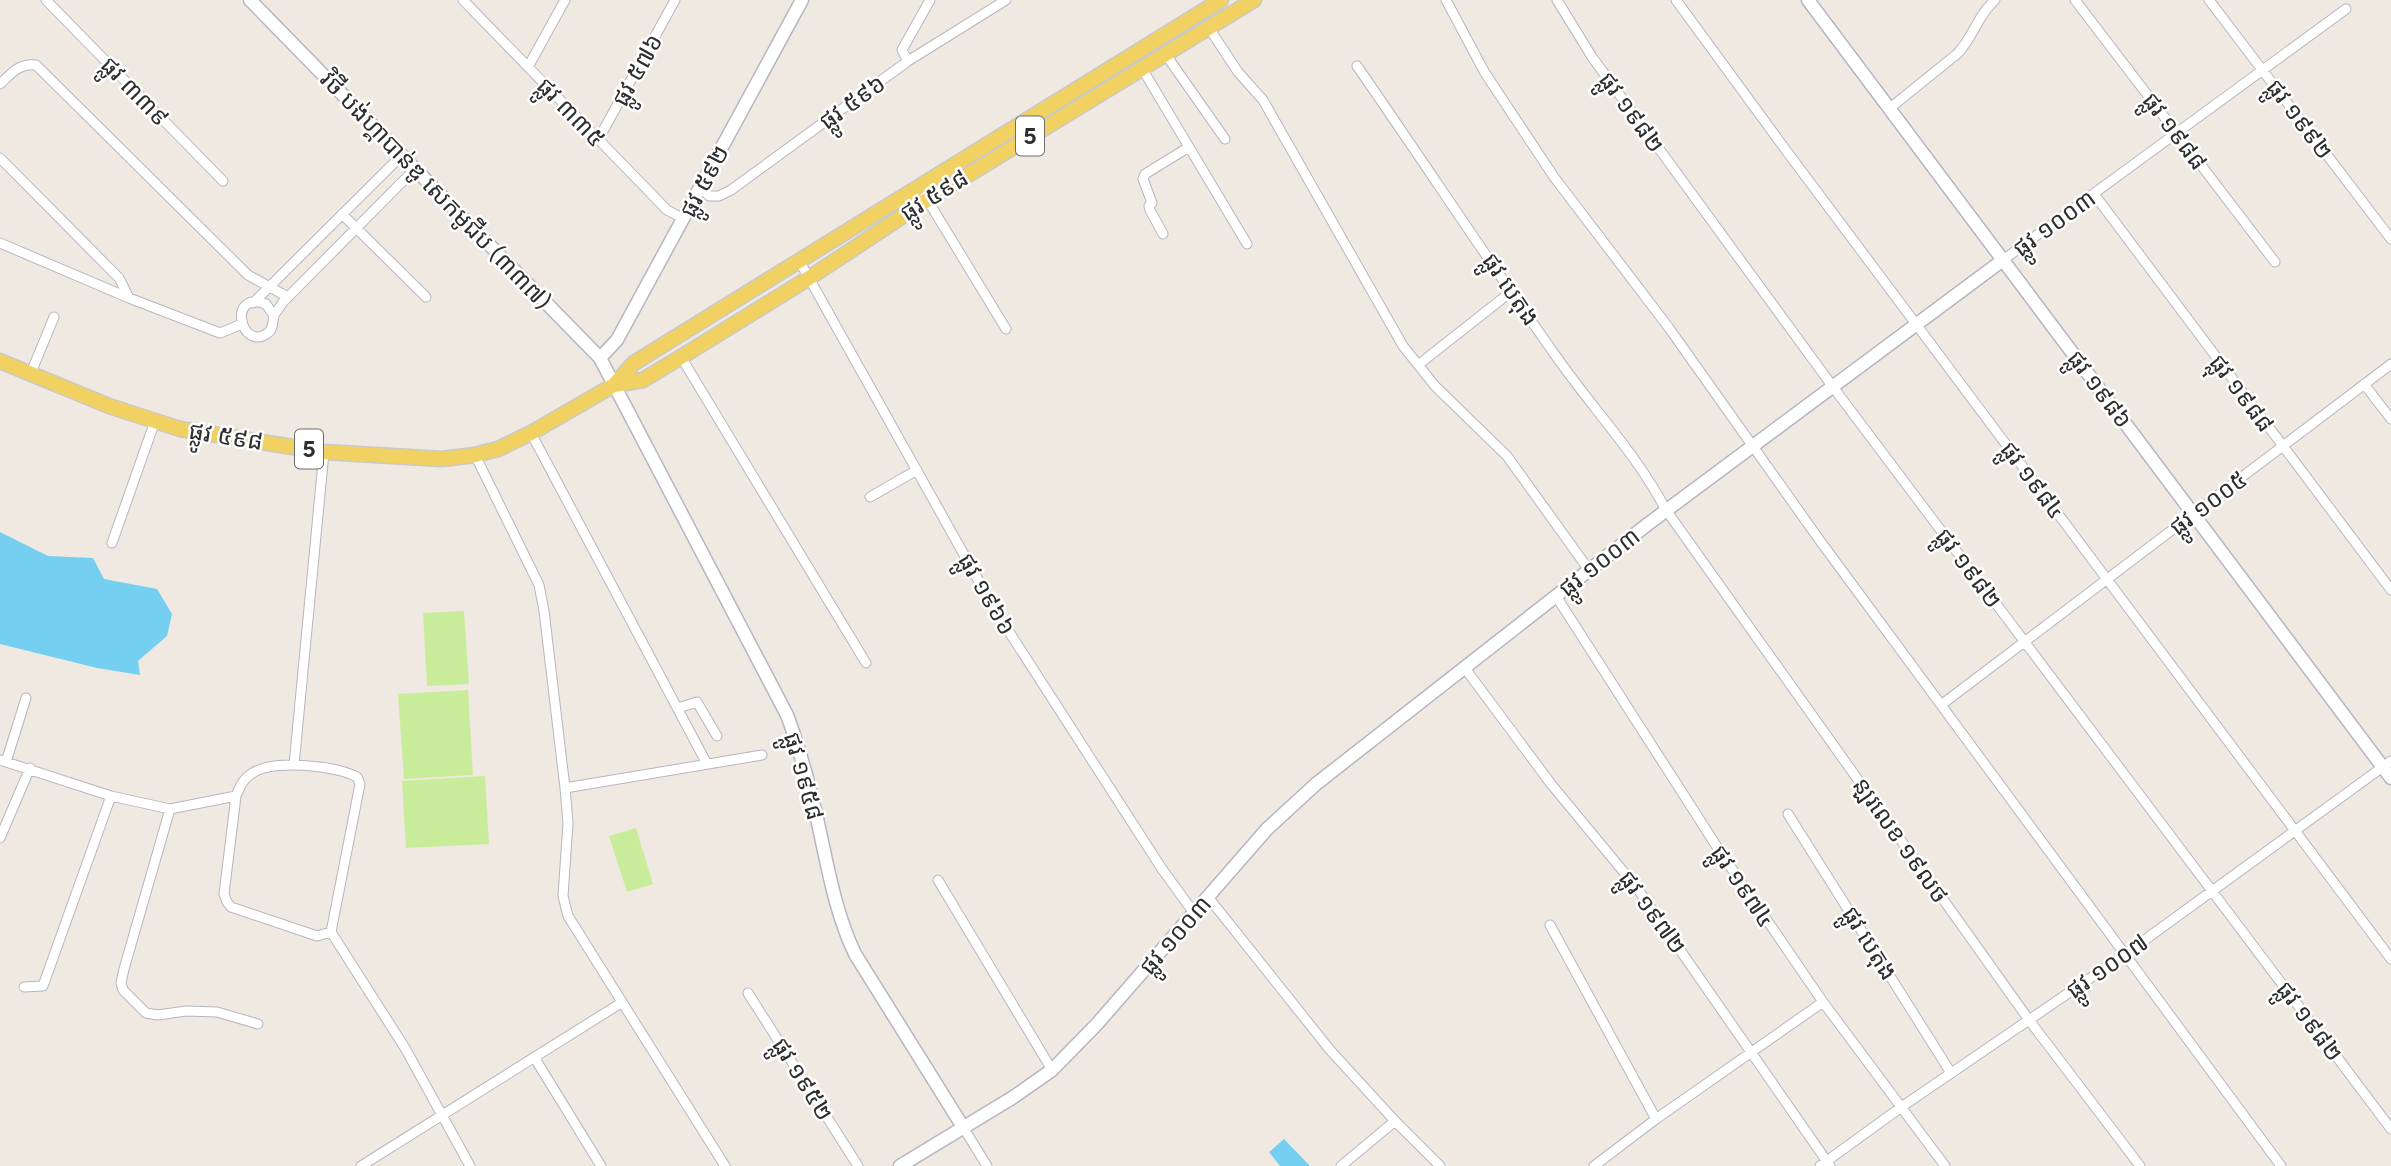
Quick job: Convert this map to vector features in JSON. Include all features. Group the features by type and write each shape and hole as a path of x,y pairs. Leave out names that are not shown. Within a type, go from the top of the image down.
{"main road":[{"name":"ផ្លូវ ៥៩៨","path":"614,385 643,380 809,278 924,194 1221,0"},
{"name":"ផ្លូវ ៥៩៨","path":"0,361 109,406 180,429 324,452 418,458 442,459 498,449 614,385 634,363 800,262 1143,69 1254,0"}],"street":[{"name":"ផ្លូវ ៣៣៩","path":"46,0 223,181"},
{"name":"វិថី បង់ហ្គាបាន់ឌូ សេកមូជីប (៣៣៧)","path":"250,0 600,358 614,385"},
{"name":"ផ្លូវ ៣៣៥","path":"463,0 667,210 684,219"},
{"path":"528,67 565,0"},
{"name":"ផ្លូវ ៥៧៦","path":"598,141 676,0"},
{"name":"ផ្លូវ ៥៩២","path":"600,358 617,340 802,0"},
{"path":"908,61 902,50 930,0"},
{"name":"ផ្លូវ ៥៩៦","path":"700,188 709,196 719,196 731,190 908,61 1006,0"},
{"path":"1446,0 1485,73 1554,177 1669,328 1751,447 2281,1166"},
{"name":"ផ្លូវ ១៩៨២","path":"1557,0 1592,58 1833,387 2391,1129"},
{"name":"ផ្លូវ ១៩៨៤","path":"1676,0 2391,958"},
{"name":"ផ្លូវ ១៩៨៦","path":"1808,0 2193,514 2388,769"},
{"path":"1889,108 1966,45 1980,15 1995,0"},
{"name":"ផ្លូវ ១៩៨៨","path":"2075,0 2275,262"},
{"name":"ផ្លូវ ១៩៩២","path":"2209,0 2391,239"},
{"name":"ផ្លូវ ១០០៣","path":"900,1166 1012,1098 1052,1070 1097,1024 1267,829 1316,784 1666,510 2346,9"},
{"path":"1209,28 1238,72 1263,100 1391,325 1418,365 1435,386 1507,456 1589,570"},
{"path":"1166,55 1225,139"},
{"path":"0,84 16,68 26,64 36,65 248,275 288,297"},
{"name":"ផ្លូវ បេតុង","path":"1357,66 1573,380 1628,448 1666,510"},
{"path":"1143,69 1247,244"},
{"path":"1163,234 1150,210 1152,198 1143,179 1145,174 1189,147"},
{"path":"401,155 244,309 241,319 248,333 259,336 273,327 274,316 288,297 415,169"},
{"path":"0,158 119,278 130,298"},
{"path":"924,194 1006,330"},
{"name":"ផ្លុវ ១៩៨៨","path":"2094,194 2391,590"},
{"path":"342,214 426,297"},
{"path":"0,243 220,333 242,324"},
{"name":"ផ្លូវ ១៩៦៦","path":"800,262 995,610 1155,858 1194,913"},
{"path":"1418,365 1512,291"},
{"path":"253,303 266,304 274,316"},
{"path":"30,375 54,317"},
{"path":"681,357 866,663"},
{"name":"ផ្លូវ ១០០៥","path":"1941,705 2391,364"},
{"path":"2364,384 2391,419"},
{"name":"ផ្លូវ ១៩៥៨","path":"614,385 787,715 801,757 838,912 847,938 987,1166"},
{"path":"112,543 155,421"},
{"path":"531,433 706,764"},
{"path":"294,765 324,452"},
{"path":"475,455 539,585 565,788 568,823 563,896 568,916 725,1166"},
{"path":"870,497 917,470"},
{"name":"ន្ឡរលេខ ១៩លថ","path":"1666,510 2029,1020 2140,1166"},
{"name":"ផ្លូវ ១៩៧៤","path":"1556,596 1692,810 1823,1002 1945,1166"},
{"name":"ផ្លូវ ១៩៧២","path":"1464,667 1551,784 1637,888 1825,1164"},
{"path":"26,698 3,761 111,796 170,809 236,796"},
{"path":"678,708 697,702 717,736"},
{"path":"565,788 762,755"},
{"path":"331,932 317,936 231,907 227,902 224,894 236,796 242,781 252,772 294,765 348,772 357,776 360,784 331,932 435,1098 470,1166"},
{"path":"0,838 30,768"},
{"name":"ផ្លូវ ១០០៧","path":"1825,1164 1900,1108 2124,955 2295,831 2388,769"},
{"path":"24,987 43,986 111,796"},
{"path":"170,809 124,969 121,983 123,990 146,1013 158,1015 186,1011 217,1012 258,1024"},
{"name":"ផ្លូវ បេតុង","path":"1788,814 1951,1073"},
{"path":"938,880 1052,1070"},
{"path":"1208,897 1330,1050 1440,1166"},
{"path":"1550,925 1656,1119"},
{"name":"ផ្លូវ ១៩៥២","path":"748,993 858,1166"},
{"path":"1594,1166 1656,1119 1823,1002"},
{"path":"362,1166 621,1003"},
{"path":"534,1057 601,1166"},
{"path":"1341,1166 1395,1121"}],"green space":[{"path":"464,611 469,684 427,686 423,613"},
{"path":"468,690 473,775 404,779 398,694"},
{"path":"485,776 489,844 406,848 402,781"},
{"path":"636,828 653,884 627,892 609,836"}],"water":[{"path":"0,532 48,556 93,558 104,579 157,589 172,614 167,636 138,661 140,675 97,668 0,644"},
{"path":"1284,1139 1310,1166 1280,1166 1269,1152"}]}
